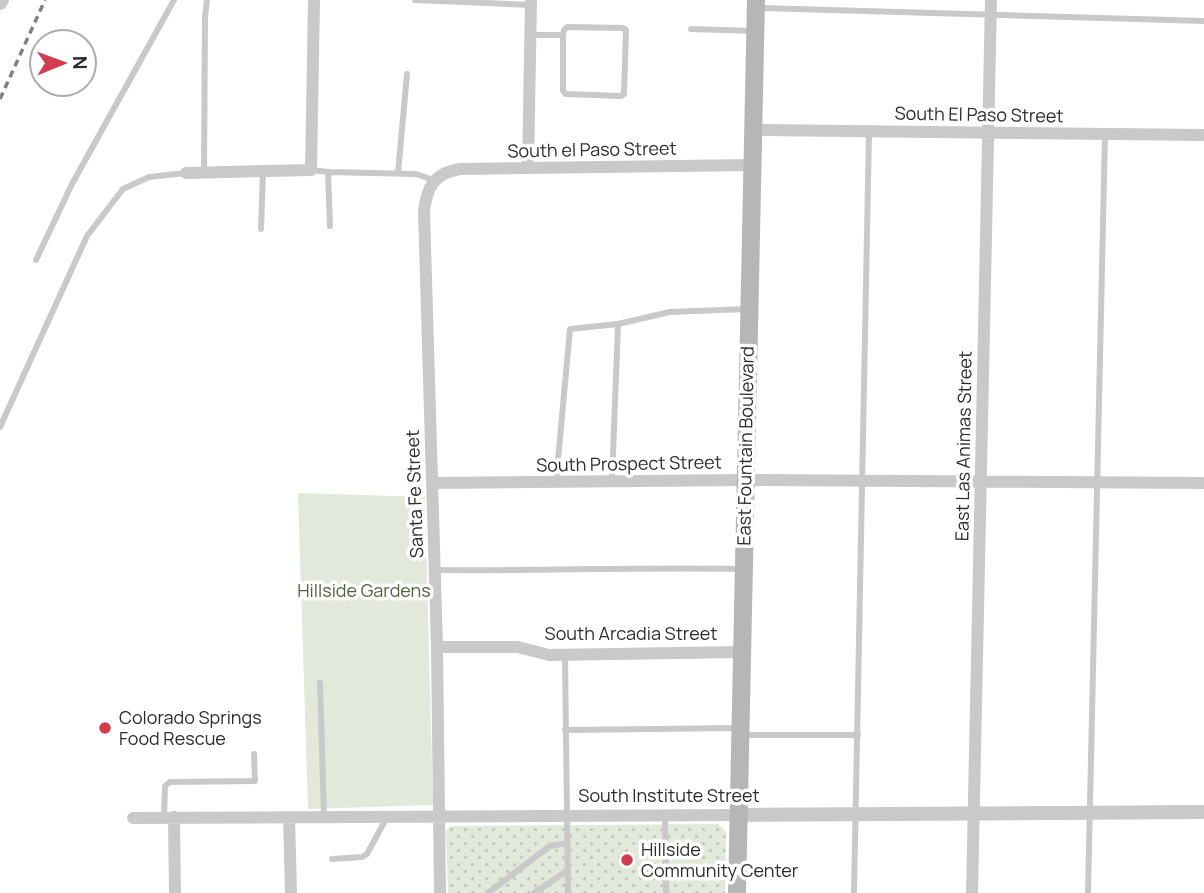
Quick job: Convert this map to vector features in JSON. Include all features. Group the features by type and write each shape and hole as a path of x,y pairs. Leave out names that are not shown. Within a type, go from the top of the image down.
{"main road":[{"name":"East Fountain Boulevard","path":"737,893 756,4"}],"street":[{"path":"186,173 311,170 314,0"},
{"name":"East Las Animas Street","path":"972,893 991,0"},
{"path":"528,168 531,3"},
{"name":"South El Paso Street","path":"753,130 1204,135"},
{"name":"South el Paso Street","path":"434,181 451,170 460,169 752,165"},
{"name":"Santa Fe Street","path":"434,181 428,189 424,211 437,647 440,893"},
{"name":"South Prospect Street","path":"433,484 745,480 1204,483"},
{"name":"South Arcadia Street","path":"437,647 518,647 549,654 741,652"},
{"name":"South Institute Street","path":"133,818 1204,812"},
{"path":"289,817 292,893"},
{"path":"169,818 175,893"}],"lane":[{"path":"36,260 72,184 174,0"},
{"path":"204,173 204,41 207,0"},
{"path":"415,0 531,3"},
{"path":"756,4 991,16 1204,21"},
{"path":"568,27 626,30 624,93 621,96 566,94 563,91 563,35 568,27"},
{"path":"691,29 755,31"},
{"path":"530,35 563,35"},
{"path":"398,173 407,74"},
{"path":"854,893 869,132"},
{"path":"1088,893 1105,134"},
{"path":"311,170 416,174 434,181"},
{"path":"261,229 263,171"},
{"path":"328,172 330,226"},
{"path":"0,427 87,236 123,189 149,177 186,173"},
{"path":"556,482 569,329 618,324 670,312 749,309"},
{"path":"612,481 618,324"},
{"path":"435,570 671,567 743,569"},
{"path":"565,654 568,893"},
{"path":"320,682 324,816"},
{"path":"565,730 858,735"},
{"path":"169,818 165,786 170,782 255,781 254,754"},
{"path":"665,815 666,893"},
{"path":"332,859 362,858 368,854 388,816"},
{"path":"488,893 550,846 568,843"},
{"path":"534,893 568,870"}],"green space":[{"name":"Hillside Gardens","path":"298,493 425,497 433,805 308,809"},
{"path":"718,824 726,832 725,893 448,893 446,831 450,826"}],"railway":[{"path":"0,99 45,0"}],"place":[{"name":"Colorado Springs Food Rescue","path":"105,728"},
{"name":"Hillside Community Center","path":"627,860"}]}
